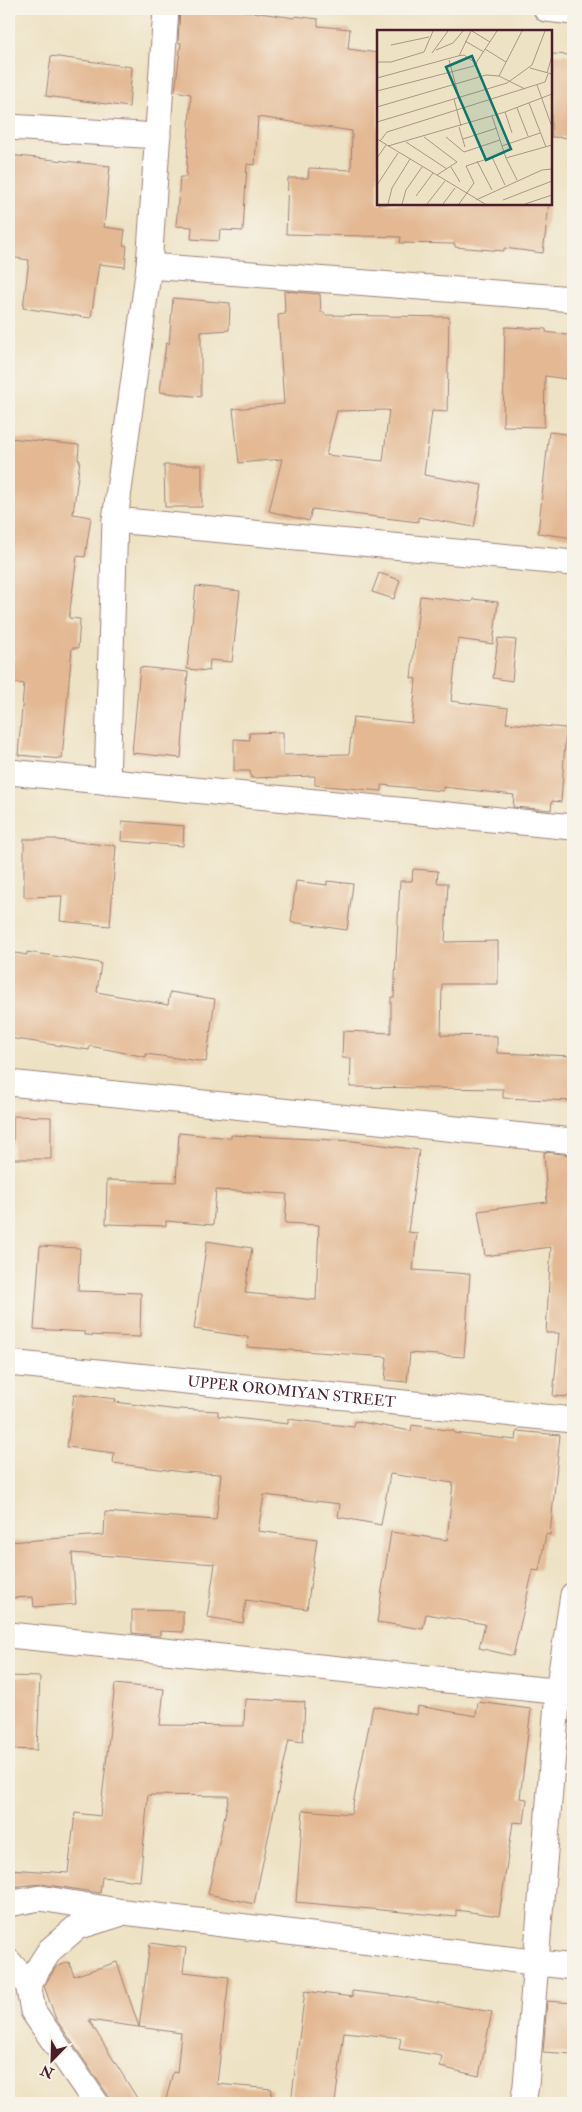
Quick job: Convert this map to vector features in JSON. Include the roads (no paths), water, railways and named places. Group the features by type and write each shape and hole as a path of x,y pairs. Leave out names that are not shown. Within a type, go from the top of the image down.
{"street":[{"path":"107,782 115,520 148,266 166,9"},
{"path":"546,9 573,12"},
{"path":"9,127 158,136"},
{"path":"148,266 573,299"},
{"path":"115,520 573,563"},
{"path":"9,772 573,827"},
{"path":"9,1083 573,1141"},
{"name":"UPPER OROMIYAN STREET","path":"9,1363 573,1420"},
{"path":"523,2103 535,1962 566,1692 573,1595"},
{"path":"9,1635 566,1692"},
{"path":"9,1904 40,1898 124,1912 573,1968"},
{"path":"28,1984 50,1950 78,1927 124,1912"},
{"path":"9,1962 28,1984 34,2011 96,2103"}]}
